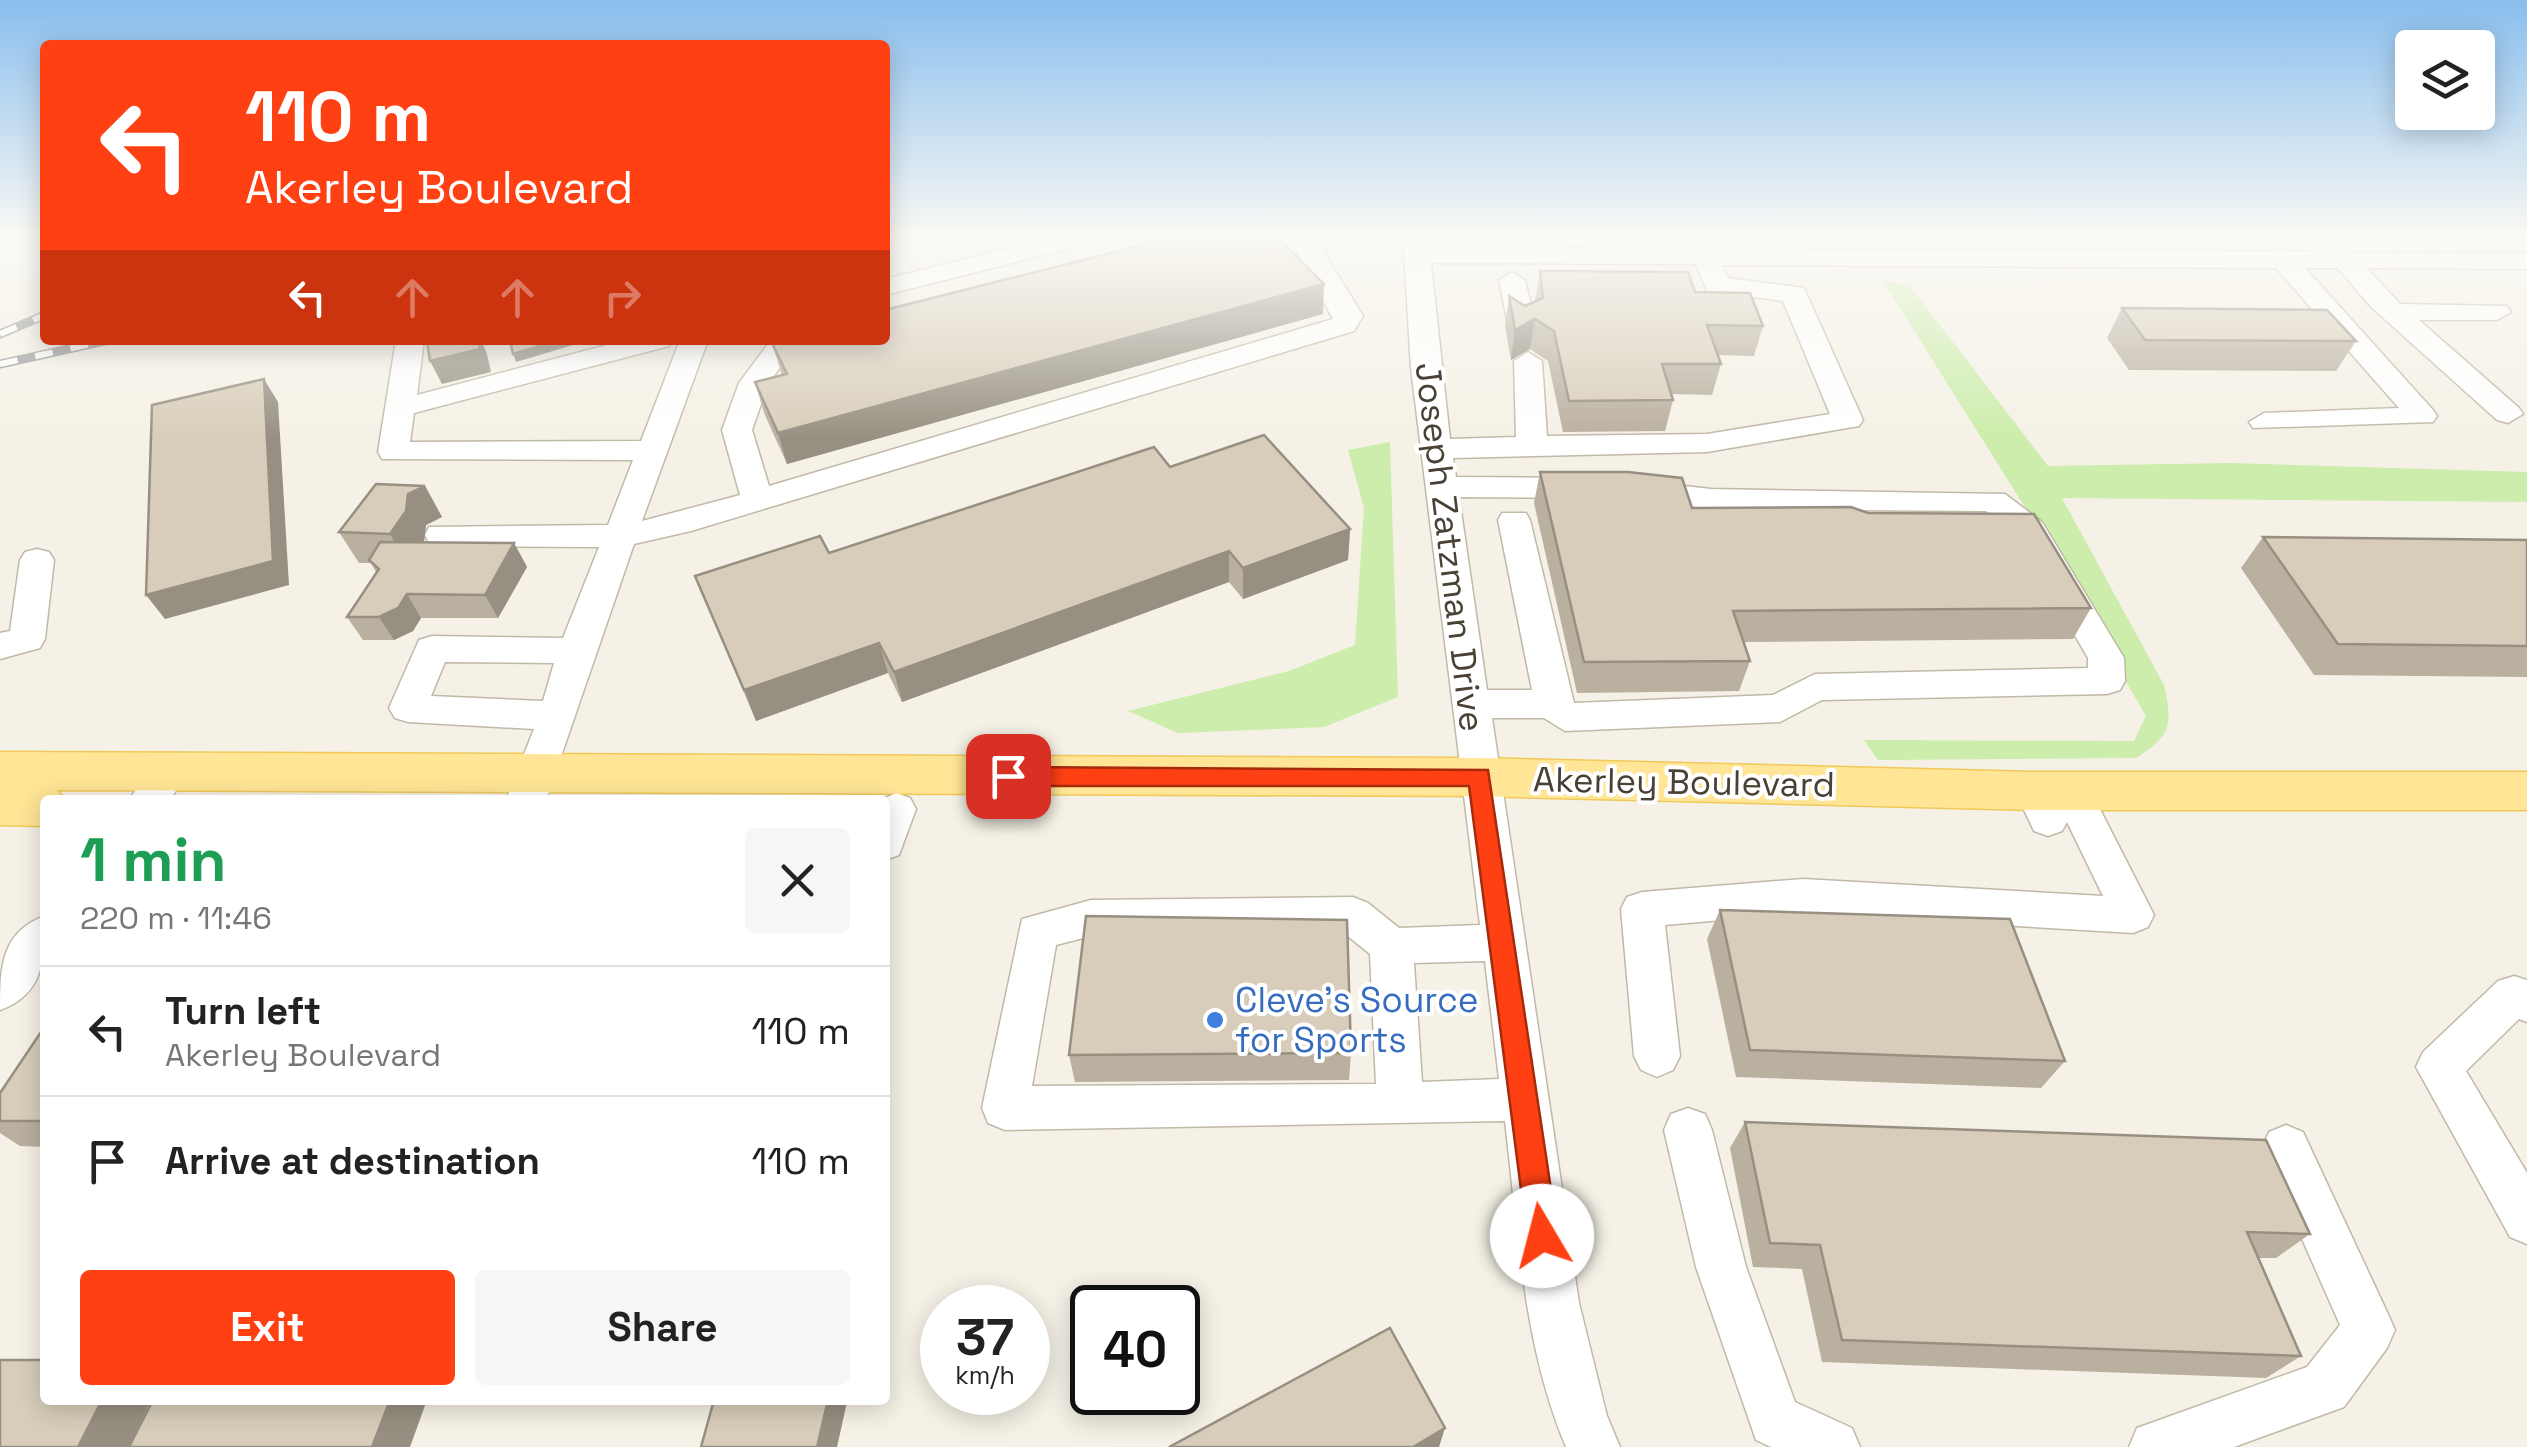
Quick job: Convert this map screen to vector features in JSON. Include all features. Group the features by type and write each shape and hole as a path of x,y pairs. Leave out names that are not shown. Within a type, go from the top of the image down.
{"main road":[{"name":"Akerley Boulevard","path":"0,771 158,787 1481,793 2060,805 2527,822"},
{"name":"Akerley Boulevard","path":"2060,805 2527,791"},
{"name":"Akerley Boulevard","path":"890,821 1481,793"},
{"path":"0,805 40,806"}],"street":[{"path":"442,535 620,536 757,500 1344,325 1349,316 1341,304"},
{"name":"Joseph Zatzman Drive","path":"1421,304 1425,368 1500,942 1553,1303 1581,1419 1593,1447"},
{"path":"1517,304 1522,325"},
{"path":"1437,449 1708,443 1848,420 1798,304"},
{"path":"2264,422 2422,416 2323,304"},
{"path":"2386,304 2508,414"},
{"path":"2394,312 2497,312"},
{"path":"409,345 393,452 652,450"},
{"path":"400,408 639,345"},
{"path":"532,788 576,651 692,345"},
{"path":"757,500 737,430 754,382 782,345"},
{"path":"1528,361 1532,446"},
{"path":"1443,487 1621,489 1711,500 1840,500 1856,529 2030,530 2106,658 2106,681 1815,686 1780,708 1565,717 1553,704 1514,520"},
{"path":"0,646 26,639 37,560"},
{"path":"556,716 408,708 432,650 576,651"},
{"path":"1470,704 1553,704"},
{"path":"1656,1056 1642,908 1804,896 2133,915 2060,805"},
{"path":"1500,942 1391,946 1353,915 1091,918 1037,932 1005,1108 1400,1105 1523,1099"},
{"path":"0,991 40,940"},
{"path":"1391,946 1400,1105"},
{"path":"2527,1002 2514,995 2439,1067 2527,1220"},
{"path":"1688,1130 1721,1266 1775,1421 1833,1447"},
{"path":"2156,1447 2325,1388 2369,1330 2286,1148"}],"green space":[{"path":"1897,304 1923,304 2048,466 2232,463 2527,472 2527,502 2062,498 2164,685 2168,720 2163,736 2136,758 1878,760 1864,740 2134,741 2146,716 2028,512"},
{"path":"1390,442 1398,697 1324,727 1178,733 1128,711 1289,671 1355,645 1364,508 1348,450"}],"building":[{"path":"911,304 1252,304 778,433 755,382 787,374 773,345 890,345 890,309"},
{"path":"1510,304 1754,304 1763,326 1707,325 1721,364 1662,364 1673,400 1569,401 1554,331 1535,319 1515,330"},
{"path":"2122,308 2327,310 2356,341 2145,340"},
{"path":"427,345 479,345 480,349 430,361"},
{"path":"511,345 543,345 513,354"},
{"path":"264,379 273,561 146,595 152,405"},
{"path":"1264,435 1350,529 1243,568 1229,551 894,672 879,643 744,690 695,576 820,536 829,553 1154,447 1170,467"},
{"path":"1540,472 1628,472 1682,478 1692,508 1851,507 1868,513 2034,514 2091,608 1733,611 1750,661 1584,662"},
{"path":"376,484 425,486 408,494 406,511 390,534 339,532"},
{"path":"2263,537 2527,540 2527,646 2338,644"},
{"path":"380,542 514,543 485,595 407,594 398,608 379,617 347,617 379,569 369,560"},
{"path":"1720,910 2010,919 2065,1061 1750,1050"},
{"name":"Cleve's Source for Sports","path":"1086,916 1347,920 1351,1053 1069,1055"},
{"path":"40,1033 40,1121 0,1121 0,1093"},
{"path":"1745,1122 2266,1140 2310,1234 2247,1232 2301,1356 1842,1340 1820,1245 1770,1243"},
{"path":"1390,1328 1445,1428 1413,1447 1169,1447"},
{"path":"0,1360 40,1360 40,1405 99,1405 78,1447 0,1447"},
{"path":"150,1405 388,1405 372,1447 129,1447"},
{"path":"713,1405 827,1405 817,1447 701,1447"}],"railway":[{"path":"0,334 40,317"},
{"path":"0,364 86,345"}],"place":[{"name":"Cleve's Source for Sports","path":"1215,1020"}],"route":[{"path":"1008,776 1479,777 1542,1236"}]}
